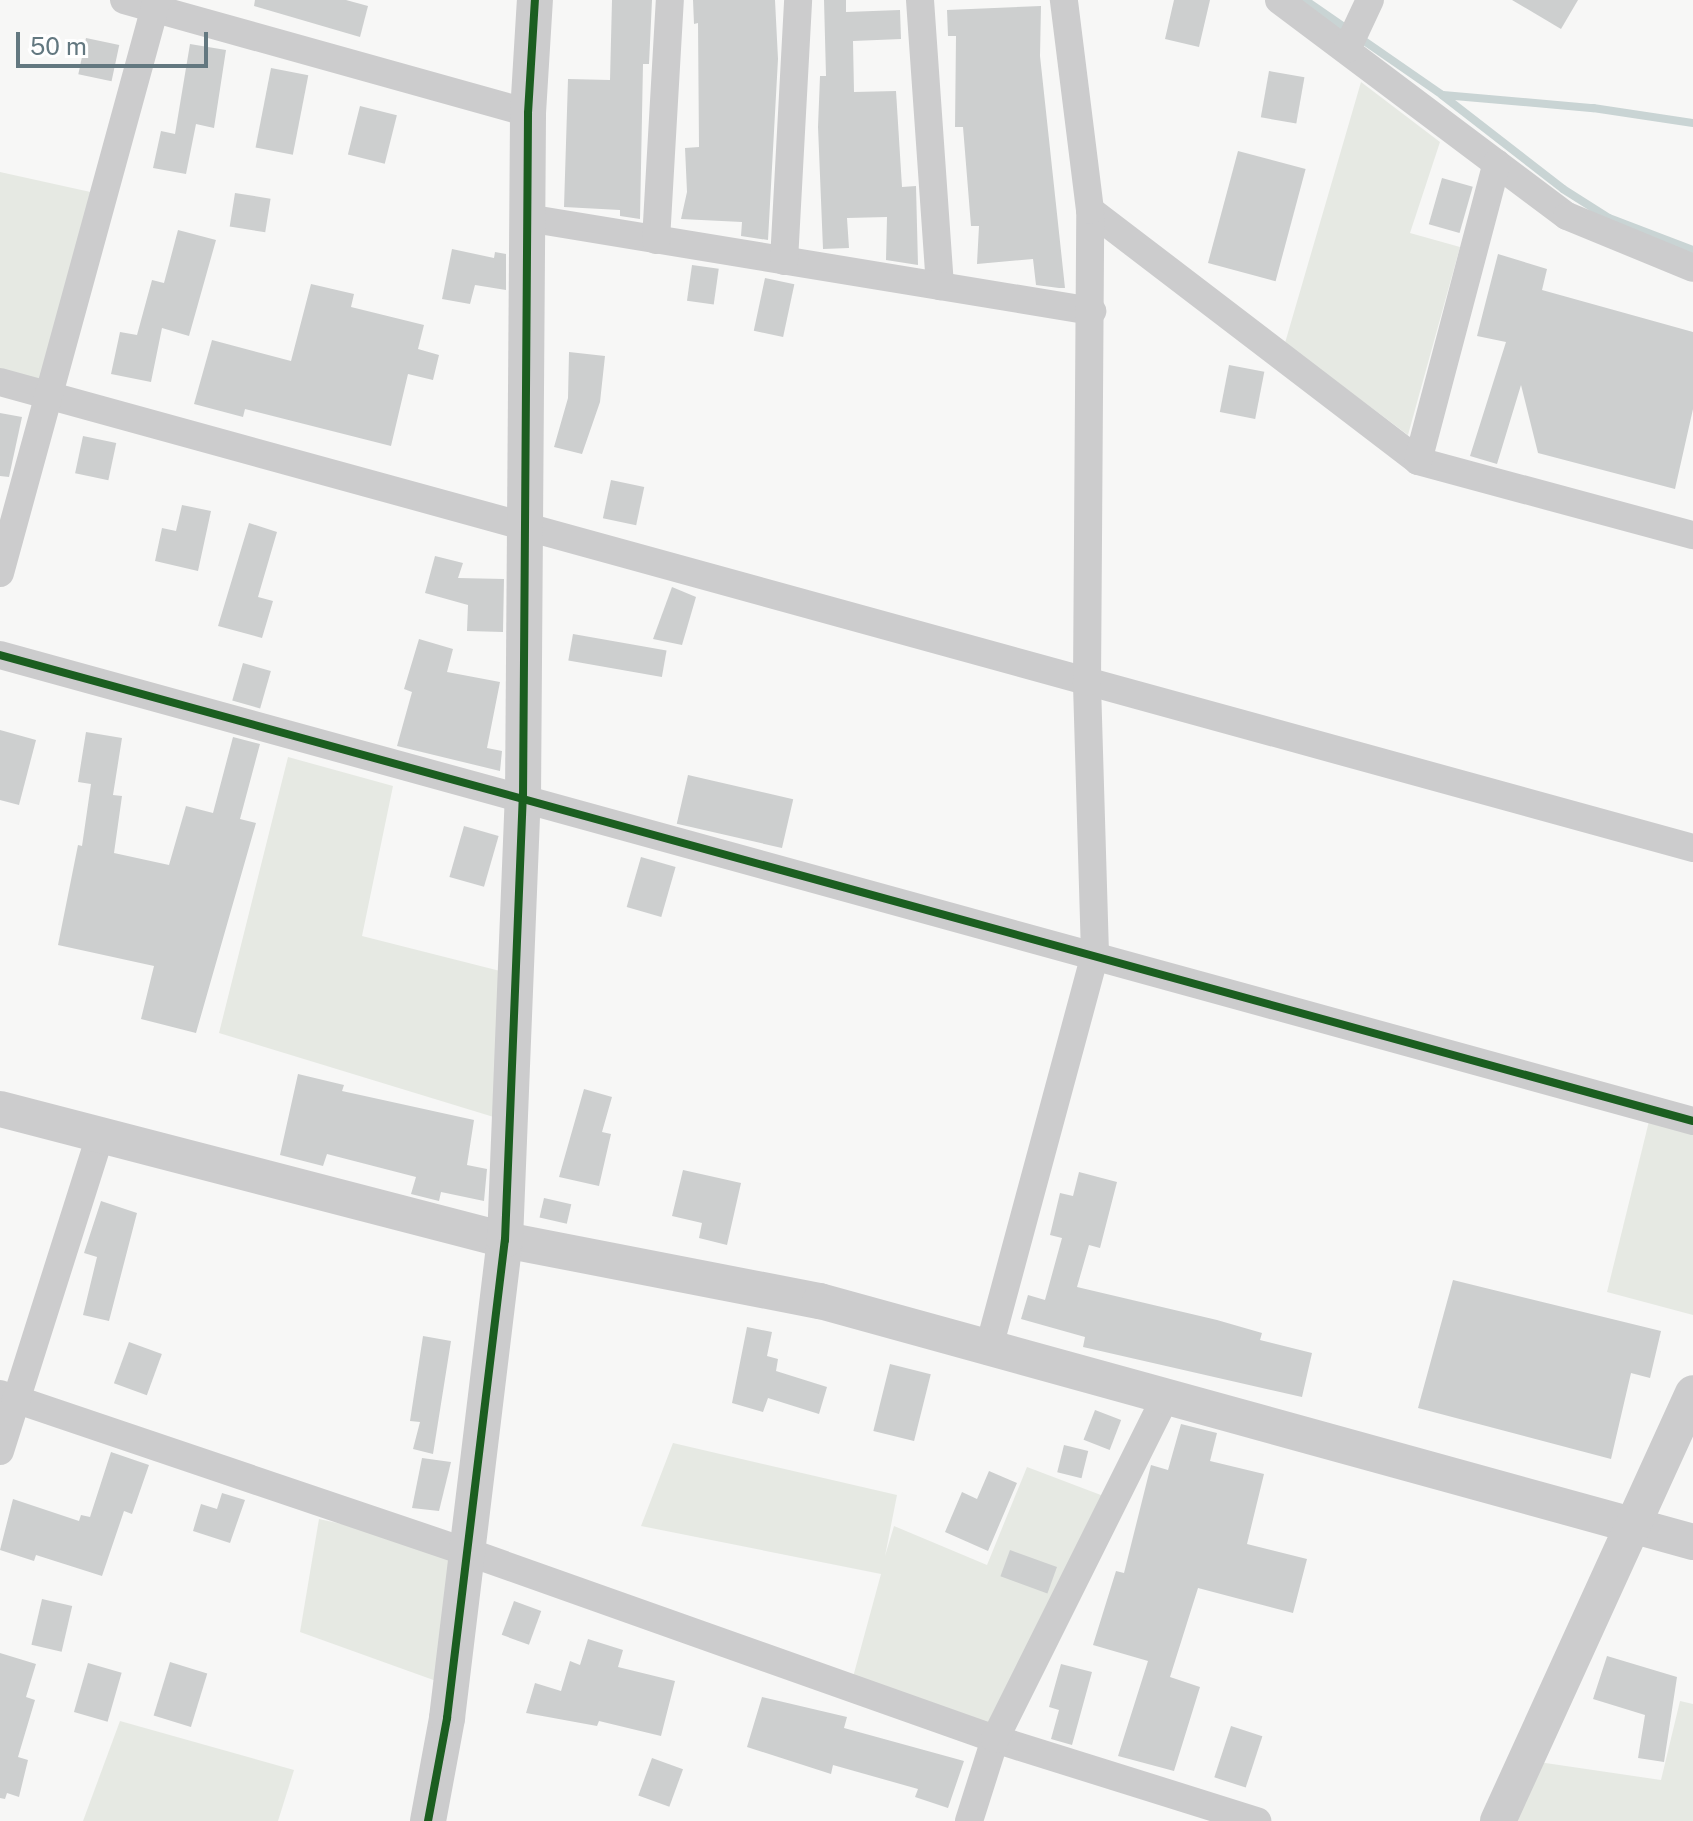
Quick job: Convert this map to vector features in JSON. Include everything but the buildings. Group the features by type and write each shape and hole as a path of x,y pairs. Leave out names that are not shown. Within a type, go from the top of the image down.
{"street":[{"path":"124,0 156,4 528,113"},
{"path":"428,1821 447,1718 505,1240 523,798 528,113 535,0"},
{"path":"656,240 670,0"},
{"path":"784,261 798,0"},
{"path":"920,0 940,286"},
{"path":"988,1351 1095,954 1087,682 1092,311 1090,210 1064,0"},
{"path":"1279,0 1567,216 1693,268"},
{"path":"0,573 156,4"},
{"path":"1347,49 1365,12"},
{"path":"1418,461 1497,163"},
{"path":"1090,210 1418,461 1693,535"},
{"path":"527,218 1092,311"},
{"path":"0,382 1693,848"},
{"path":"0,655 1693,1121"},
{"path":"0,1109 505,1240 820,1301 1164,1400 1693,1542"},
{"path":"0,1451 8,1397 100,1136"},
{"path":"1498,1821 1693,1393"},
{"path":"8,1397 465,1551 995,1739 1257,1821"},
{"path":"969,1821 995,1739 1164,1400"}],"shaded area":[{"path":"1361,82 1440,142 1410,233 1460,247 1408,435 1285,343"},
{"path":"0,172 104,195 36,392 0,382"},
{"path":"288,757 393,786 362,936 516,975 510,1122 219,1033"},
{"path":"1652,1109 1693,1121 1693,1315 1607,1292"},
{"path":"673,1443 897,1495 885,1556 894,1526 987,1565 1027,1467 1114,1500 995,1739 850,1688 881,1574 641,1526"},
{"path":"319,1519 465,1551 439,1682 300,1632"},
{"path":"1680,1701 1693,1704 1693,1821 1500,1821 1525,1760 1661,1780"},
{"path":"120,1721 294,1770 278,1821 83,1821"}],"waterway":[{"path":"1305,0 1442,95 1563,189 1609,218 1693,250"},
{"path":"1443,95 1593,108 1693,123"}],"cycle path":[{"path":"428,1821 447,1718 505,1240 523,798 528,113 535,0"},
{"path":"0,655 1693,1121"}]}
